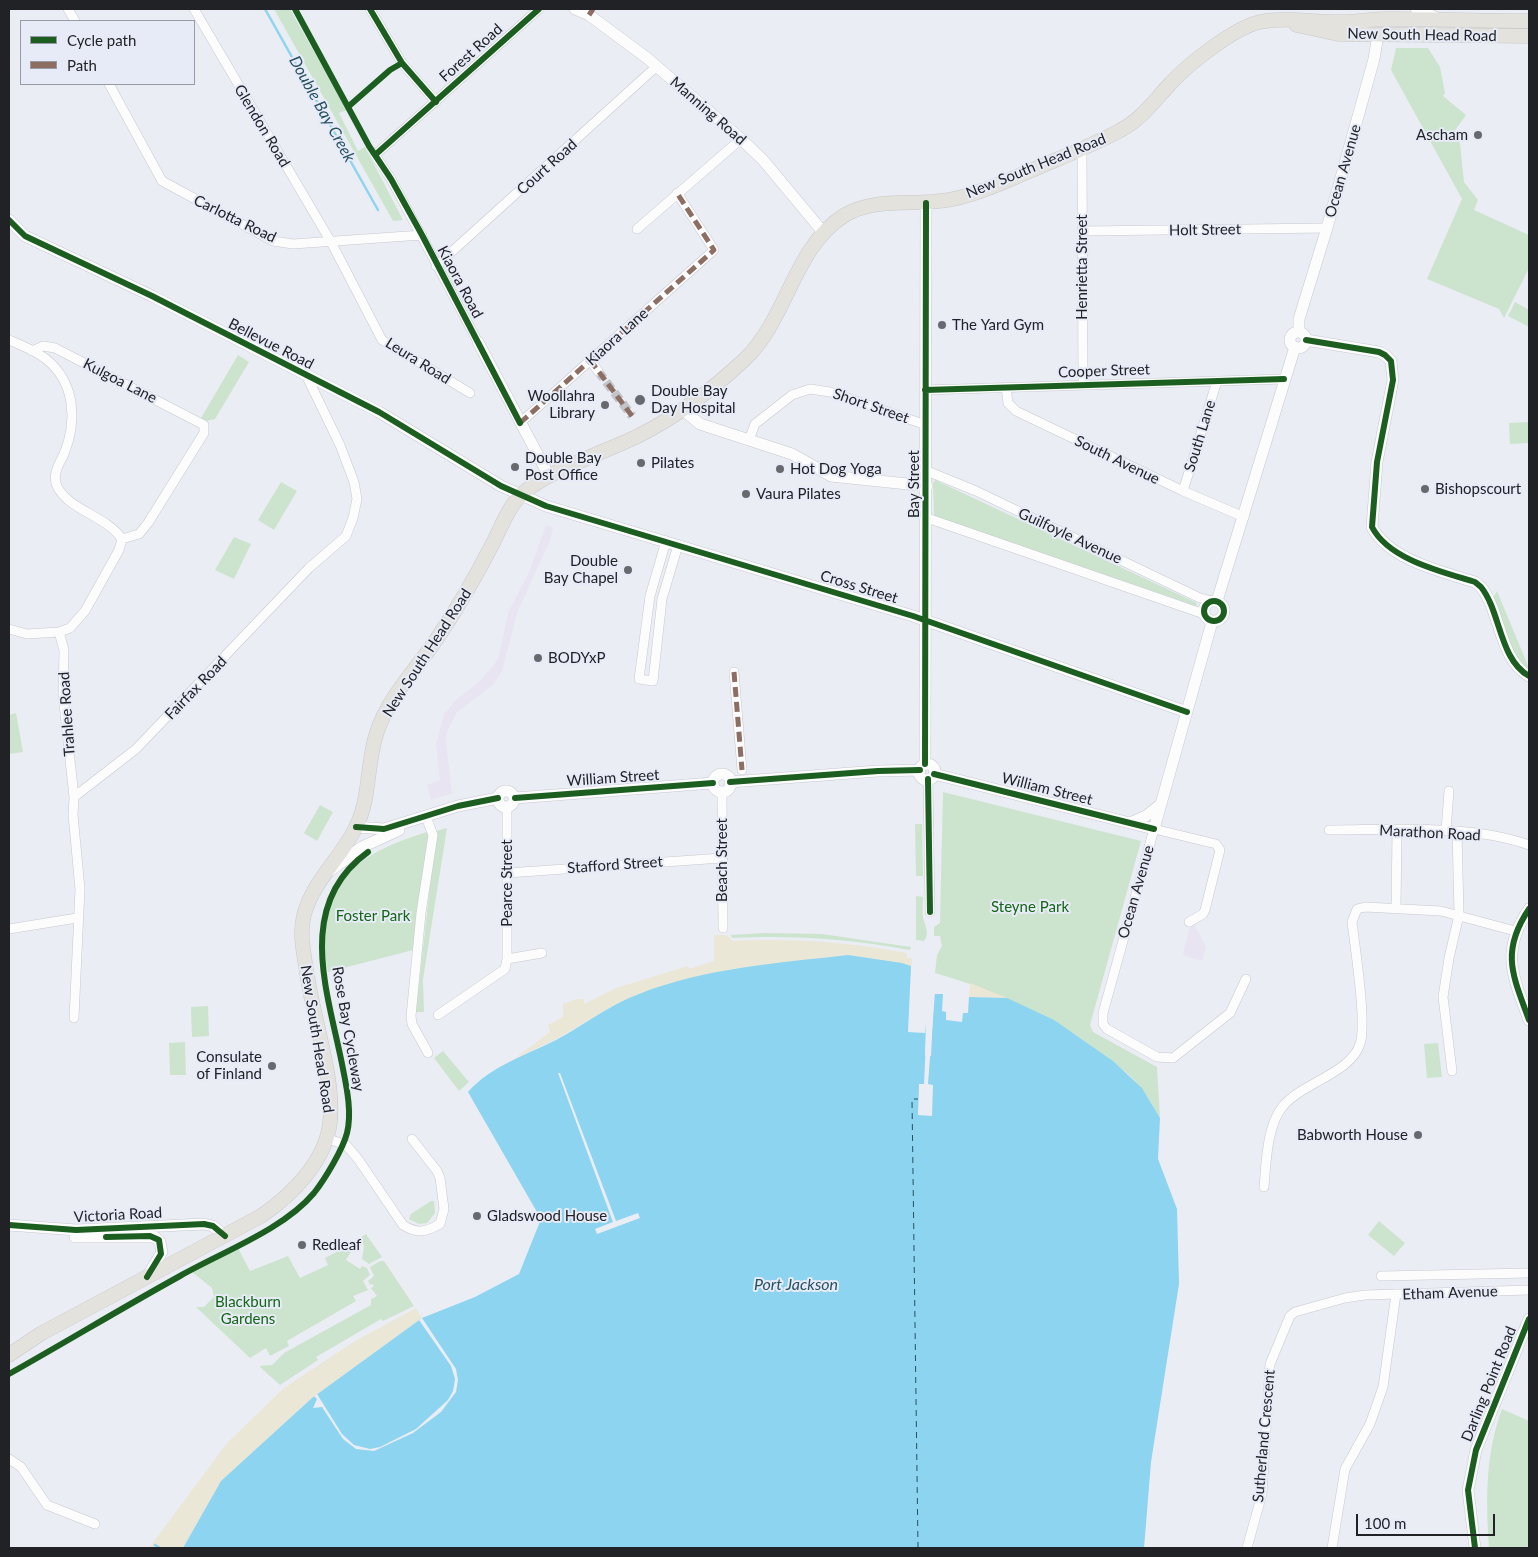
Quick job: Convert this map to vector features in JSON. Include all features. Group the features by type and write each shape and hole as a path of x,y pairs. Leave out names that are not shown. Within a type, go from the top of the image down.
{"main road":[{"name":"New South Head Road","path":"9,1355 35,1337 261,1216 292,1192 303,1180 326,1138 330,1121 330,1099 309,987 302,933 305,910 322,876 356,827 370,780 374,742 384,716 457,610 510,511 521,495 550,476 642,434 682,409 732,371 758,346 772,324 813,246 823,232 857,209 879,204 926,203 974,193 1082,150 1124,129 1140,117 1182,71 1238,31 1256,23 1379,14 1443,20 1529,22"},
{"name":"Ocean Avenue","path":"1378,34 1379,14"},
{"name":"New South Head Road","path":"1286,21 1322,32 1529,36"}],"street":[{"path":"68,9 74,20"},
{"name":"Glendon Road","path":"194,9 331,242"},
{"path":"370,9 402,63 436,102"},
{"name":"Forest Road","path":"375,155 539,9"},
{"name":"Manning Road","path":"575,9 591,12 741,139 763,160 823,232"},
{"path":"1416,9 1443,20"},
{"name":"Ocean Avenue","path":"1303,336 1299,319 1327,228 1374,59 1378,34"},
{"name":"Court Road","path":"436,266 656,66"},
{"name":"Carlotta Road","path":"111,85 162,181 272,241 293,244 422,236"},
{"path":"637,229 741,139"},
{"name":"Henrietta Street","path":"1082,150 1083,384"},
{"name":"Kiaora Road","path":"375,155 422,236 520,424 550,476"},
{"name":"Kiaora Lane","path":"520,424 714,250 677,193"},
{"name":"Bay Street","path":"926,203 926,620 930,912"},
{"name":"Bellevue Road","path":"9,220 25,236 152,296 307,377 379,412 501,486 521,495"},
{"name":"Holt Street","path":"1082,231 1327,228"},
{"name":"Leura Road","path":"331,242 382,340 470,393"},
{"path":"1214,601 1244,517 1295,347 1302,346 1303,336 1379,352 1391,361 1393,380 1377,462 1372,527 1377,535 1409,561 1475,582 1481,587 1511,656 1519,669 1529,676"},
{"path":"9,340 46,358 56,369 70,399 73,415 72,434 56,472 58,487 67,498 115,529 122,539 119,550 78,621 70,628 59,632 27,634 9,629"},
{"name":"Kulgoa Lane","path":"32,351 43,346 55,348 199,422 205,427 204,433 148,523 139,534 122,539"},
{"path":"590,360 598,371"},
{"name":"Fairfax Road","path":"74,797 136,749 309,568 346,536 354,518 357,499 354,482 340,445 307,377"},
{"name":"Cooper Street","path":"925,390 1284,379"},
{"name":"South Lane","path":"1183,492 1217,381"},
{"name":"South Avenue","path":"1006,387 1008,403 1016,411 1183,492 1244,517"},
{"name":"Short Street","path":"749,440 754,424 799,392 816,389 860,401 926,425"},
{"path":"682,409 700,424 792,454 831,476 927,486"},
{"name":"Guilfoyle Avenue","path":"927,472 976,491 1200,598 1214,601"},
{"name":"Cross Street","path":"521,495 546,506 926,620 1187,712"},
{"name":"Guilfoyle Avenue","path":"927,518 1208,618"},
{"path":"666,542 649,599 639,679 653,681 662,601 678,545"},
{"path":"649,599 662,601"},
{"path":"1214,601 1222,605 1224,612 1219,621 1208,618 1206,604 1214,601"},
{"name":"Ocean Avenue","path":"1208,618 1187,712 1160,805 1103,1024 1107,1029 1157,1057 1165,1059 1179,1055 1230,1012 1246,978"},
{"name":"Trahlee Road","path":"59,632 64,650 63,695 74,797"},
{"path":"642,655 655,656"},
{"path":"734,672 742,770"},
{"name":"William Street","path":"730,782 878,771 927,772 1154,829"},
{"path":"721,774 727,776 730,782 728,788 722,792 714,788 713,783 715,777 721,774"},
{"name":"William Street","path":"422,818 458,806 498,798 502,792 507,791 512,793 511,802 713,783"},
{"path":"1446,831 1449,790"},
{"name":"Beach Street","path":"722,792 722,928"},
{"path":"74,797 73,815 80,889 77,918 78,949 74,1018"},
{"name":"Pearce Street","path":"507,959 507,873 511,802"},
{"path":"1130,823 1146,816 1160,805"},
{"path":"356,827 384,829 422,818"},
{"path":"322,876 362,847 422,818"},
{"path":"422,818 433,835 421,913 411,1016 412,1024 428,1053"},
{"path":"1154,829 1216,844 1220,850 1220,857 1205,910 1203,914 1190,922"},
{"name":"Marathon Road","path":"1329,830 1456,831 1510,838 1529,845"},
{"path":"1396,908 1397,831"},
{"path":"1452,1071 1443,997 1449,958 1460,915 1456,831"},
{"name":"Stafford Street","path":"507,873 722,858"},
{"path":"1264,1187 1269,1141 1284,1105 1346,1063 1359,1047 1362,1029 1352,922 1357,909 1365,907 1440,910 1515,930"},
{"path":"1529,909 1515,930 1511,955 1512,967 1529,1020"},
{"path":"9,929 77,918"},
{"path":"438,1015 505,968 507,959 542,952"},
{"path":"326,1138 346,1145 358,1159 403,1225 412,1231 422,1232 440,1224 444,1209 437,1171 412,1139"},
{"name":"Victoria Road","path":"10,1225 76,1230 204,1224 217,1229 225,1236"},
{"path":"10,1225 68,1237 152,1236 159,1240 162,1252 147,1277"},
{"path":"1381,1276 1529,1273"},
{"name":"Etham Avenue","path":"1332,1548 1345,1469 1370,1424 1383,1387 1396,1294 1529,1290"},
{"name":"Sutherland Crescent","path":"1247,1548 1262,1494 1270,1364 1290,1316 1295,1312 1344,1298 1396,1294"},
{"name":"Darling Point Road","path":"1475,1548 1468,1490 1476,1450 1529,1320"},
{"path":"9,1459 21,1467 47,1505 95,1524"}],"shaded area":[{"path":"546,525 553,527 551,538 517,613 502,671 493,685 456,713 447,732 446,742 452,793 431,800 427,785 440,780 436,744 444,714 457,699 480,681 499,656 508,613 529,572"},
{"path":"1194,924 1206,947 1202,961 1185,956 1183,953 1190,927"}],"green space":[{"path":"274,9 290,9 347,110 339,113 358,151 365,147 403,220 393,221"},
{"path":"1396,48 1428,48 1440,67 1445,93 1443,96 1466,115 1451,136 1460,143 1464,182 1478,200 1474,210 1529,235 1529,268 1504,318 1499,309 1427,279 1462,199 1391,70"},
{"path":"1515,302 1529,310 1529,327 1508,316"},
{"path":"238,355 249,362 215,419 206,421 201,418"},
{"path":"1529,422 1529,443 1510,444 1509,423"},
{"path":"935,480 1197,603 1196,607 934,516 933,483"},
{"path":"281,482 297,491 274,530 258,520"},
{"path":"234,537 251,544 234,579 215,570"},
{"path":"1497,591 1529,670 1523,666 1512,649 1493,598"},
{"path":"16,713 23,752 9,754 9,715"},
{"name":"Steyne Park","path":"943,792 1141,841 1090,1025 1093,1032 1157,1067 1160,1118 1145,1092 1134,1079 1063,1027 1001,996 935,973 937,955 942,946 940,936 934,936 934,927 940,923"},
{"path":"320,805 333,812 317,841 304,833"},
{"path":"915,824 922,824 923,876 916,876"},
{"path":"447,828 423,979 424,1012 416,1012 436,831"},
{"name":"Foster Park","path":"427,832 413,950 328,972 325,943 326,918 332,897 343,879 358,864 377,852 400,841"},
{"path":"916,896 923,897 923,918 927,932 924,941 916,940"},
{"path":"765,933 822,934 911,947 910,950 821,939 778,937 732,938 731,935"},
{"path":"208,1006 209,1036 192,1037 191,1007"},
{"path":"185,1042 186,1075 170,1075 169,1043"},
{"path":"1438,1043 1442,1077 1427,1078 1424,1044"},
{"path":"443,1051 469,1082 459,1091 434,1058"},
{"path":"434,1201 435,1213 427,1223 419,1224 409,1219 411,1214"},
{"path":"1379,1221 1405,1243 1394,1256 1368,1235"},
{"path":"366,1234 382,1257 369,1264 362,1259 364,1246 360,1238"},
{"name":"Blackburn Gardens","path":"348,1246 353,1248 346,1260 360,1269 362,1266 367,1268 370,1275 363,1281 368,1290 353,1296 356,1301 287,1341 289,1346 270,1356 266,1348 250,1358 196,1307 204,1307 214,1297 212,1288 192,1272 238,1248 250,1271 288,1256 300,1278 328,1265 325,1258"},
{"path":"380,1261 384,1261 414,1306 383,1321 381,1319 316,1357 318,1360 280,1385 259,1366 272,1365 284,1353 371,1305 371,1299 377,1296 371,1288 374,1286 370,1285 368,1281 374,1276 370,1267"},
{"path":"1502,1409 1529,1421 1529,1548 1489,1548 1488,1478 1492,1443"}],"sand":[{"path":"714,935 727,935 732,941 798,941 885,949 907,953 907,958 912,958 912,966 848,955 782,963 668,984 639,994 609,1008 558,1038 514,1059 550,1032 548,1025 563,1017 563,1004 576,999 584,999 584,1004 616,988 688,966 689,969 714,961"},
{"path":"970,983 1007,998 969,997"},
{"path":"416,1308 422,1318 312,1398 221,1481 183,1548 149,1548 227,1443 284,1388 355,1341"}],"water":[{"name":"Port Jackson","path":"848,955 911,966 908,1032 925,1033 926,1022 925,1056 931,1056 934,994 943,994 942,1011 946,1012 946,1020 962,1022 963,1013 968,1013 969,997 1007,998 1054,1020 1113,1061 1142,1088 1160,1118 1158,1159 1177,1209 1179,1284 1151,1462 1144,1548 183,1548 221,1481 312,1398 422,1318 475,1297 519,1274 541,1219 468,1092 477,1083 498,1068 556,1040 617,1004 664,985 716,972"}],"pier":[{"path":"935,992 928,1084 933,1085 932,1116 918,1115 919,1084 924,1084 927,1019 929,1022 928,1054 932,994"},
{"path":"558,1073 560,1073 616,1221 638,1213 640,1218 597,1234 595,1229 613,1222"},
{"path":"422,1318 456,1369 458,1380 456,1392 441,1412 413,1433 374,1451 356,1449 343,1439 322,1407 313,1408 317,1399 314,1396 317,1394 342,1434 354,1445 370,1449 380,1447 416,1429 448,1400 453,1391 455,1379 451,1366 419,1320"}],"waterway":[{"name":"Double Bay Creek","path":"265,9 378,210"},
{"path":"155,1545 160,1548"}],"ferry route":[{"path":"918,1099 912,1099 918,1548"}],"tunnel":[{"path":"598,371 632,416"}],"marked path":[{"path":"589,15 593,9"},
{"path":"520,423 714,250 677,193"},
{"path":"590,360 632,416"},
{"path":"734,672 742,770"}],"cycle path":[{"path":"295,9 369,146 391,179 422,235 520,423"},
{"path":"370,9 402,63 436,102"},
{"path":"375,155 539,9"},
{"path":"349,106 390,70 402,63"},
{"path":"925,764 926,203"},
{"path":"9,220 25,236 152,296 379,412 501,486 546,506 913,616 1187,712"},
{"path":"1306,340 1379,352 1391,361 1393,380 1377,462 1372,527 1391,548 1404,556 1433,569 1475,582 1481,587 1488,597 1506,647 1519,668 1529,676"},
{"path":"925,390 1284,379"},
{"path":"1210,601 1218,601 1224,607 1224,611 1224,615 1218,621 1210,621 1204,615 1204,607 1210,601"},
{"path":"730,782 878,771 920,770"},
{"path":"934,774 1154,829"},
{"path":"928,779 930,912"},
{"path":"515,798 713,783"},
{"path":"356,827 384,829 458,806 498,798"},
{"name":"Rose Bay Cycleway","path":"9,1374 180,1276 269,1229 286,1218 314,1193 342,1147 347,1133 349,1117 346,1085 325,982 322,953 323,925 330,898 345,874 368,852"},
{"path":"1529,909 1520,924 1512,951 1514,977 1529,1020"},
{"path":"9,1225 76,1230 204,1224 213,1226 225,1236"},
{"path":"106,1237 150,1236 159,1240 161,1254 147,1277"},
{"path":"1475,1548 1468,1490 1476,1450 1529,1319"}],"place":[{"name":"Ascham","path":"1478,135"},
{"name":"The Yard Gym","path":"942,325"},
{"name":"Double Bay Day Hospital","path":"640,400"},
{"name":"Woollahra Library","path":"605,405"},
{"name":"Pilates","path":"641,463"},
{"name":"Double Bay Post Office","path":"515,467"},
{"name":"Hot Dog Yoga","path":"780,469"},
{"name":"Bishopscourt","path":"1425,489"},
{"name":"Vaura Pilates","path":"746,494"},
{"name":"Double Bay Chapel","path":"628,570"},
{"name":"BODYxP","path":"538,658"},
{"name":"Consulate of Finland","path":"272,1066"},
{"name":"Babworth House","path":"1418,1135"},
{"name":"Gladswood House","path":"477,1216"},
{"name":"Redleaf","path":"302,1245"}]}
